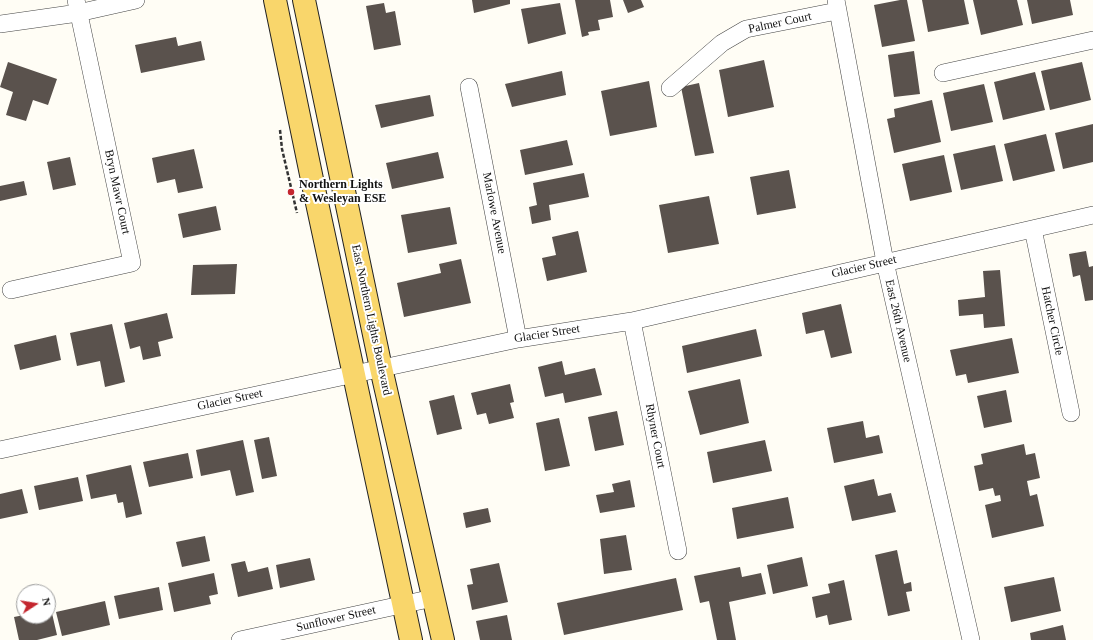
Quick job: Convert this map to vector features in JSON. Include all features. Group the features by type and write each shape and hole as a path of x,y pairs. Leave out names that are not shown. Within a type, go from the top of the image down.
{"main road":[{"path":"275,0 411,640"},
{"name":"East Northern Lights Boulevard","path":"304,0 381,368 442,640"}],"street":[{"path":"0,24 77,6 136,0"},
{"name":"Bryn Mawr Court","path":"11,290 132,263 77,6"},
{"name":"Palmer Court","path":"670,88 722,43 746,29 836,6"},
{"name":"East 26th Avenue","path":"836,6 885,262 971,640"},
{"path":"943,73 1093,40"},
{"name":"Marlowe Avenue","path":"469,87 518,339"},
{"name":"Glacier Street","path":"0,450 518,339 632,321 1093,215"},
{"name":"Hatcher Circle","path":"1033,229 1071,413"},
{"name":"Rhyner Court","path":"632,321 678,551"},
{"name":"Sunflower Street","path":"240,640 433,598"}],"building":[{"path":"472,0 510,0 510,4 474,13"},
{"path":"575,0 610,0 613,17 598,20 600,30 588,32 589,35 582,37"},
{"path":"623,0 641,0 644,7 628,13"},
{"path":"907,0 915,41 882,47 874,5"},
{"path":"922,0 964,0 969,24 928,32"},
{"path":"973,0 1017,0 1023,25 981,35"},
{"path":"1027,0 1070,0 1073,15 1032,24"},
{"path":"384,3 386,13 395,11 401,45 374,50 366,6"},
{"path":"560,3 566,34 528,44 521,9"},
{"path":"176,37 178,46 201,41 205,60 141,73 135,45"},
{"path":"914,51 920,94 894,97 888,55"},
{"path":"764,60 774,107 728,117 719,70"},
{"path":"8,62 57,79 48,105 33,100 26,121 6,115 13,92 0,87"},
{"path":"1082,62 1091,100 1050,110 1041,71"},
{"path":"562,71 566,95 512,107 505,84"},
{"path":"1035,72 1045,110 1003,120 994,82"},
{"path":"649,81 657,127 610,136 601,91"},
{"path":"699,83 714,153 695,156 681,87"},
{"path":"984,84 993,122 951,131 943,93"},
{"path":"430,95 434,116 381,128 375,105"},
{"path":"932,100 941,142 894,153 887,119 895,117 894,109"},
{"path":"1093,124 1093,162 1063,169 1055,133"},
{"path":"1046,134 1055,171 1013,181 1004,144"},
{"path":"567,140 573,165 525,175 520,150"},
{"path":"995,145 1003,181 961,190 953,154"},
{"path":"194,149 203,188 178,193 175,179 157,183 152,158"},
{"path":"438,152 444,178 392,189 386,163"},
{"path":"944,155 952,192 910,201 902,164"},
{"path":"70,157 76,185 53,190 47,162"},
{"path":"789,170 796,208 757,215 750,177"},
{"path":"584,173 589,197 549,205 551,220 532,224 529,207 537,205 533,183"},
{"path":"24,181 27,195 0,201 0,186"},
{"path":"709,196 719,244 668,253 659,205"},
{"path":"216,206 221,230 183,238 178,214"},
{"path":"450,207 457,244 408,253 401,215"},
{"path":"578,231 587,272 547,281 542,258 556,255 552,237"},
{"path":"1086,251 1089,267 1093,266 1093,300 1085,301 1080,275 1073,277 1069,254"},
{"path":"461,259 471,303 404,317 397,283 441,273 439,264"},
{"path":"237,264 235,294 191,295 193,265"},
{"path":"1000,270 1005,326 984,328 983,314 959,316 958,300 985,297 983,271"},
{"path":"841,304 852,353 831,358 824,330 806,334 802,313"},
{"path":"167,313 173,338 158,342 161,356 143,360 140,346 130,349 124,323"},
{"path":"112,324 125,382 105,387 100,361 77,366 70,333"},
{"path":"756,329 762,356 687,373 682,346"},
{"path":"56,335 61,360 20,370 14,345"},
{"path":"1012,338 1019,373 968,383 966,374 956,376 950,350"},
{"path":"562,361 565,375 595,368 602,395 565,403 563,393 545,397 538,367"},
{"path":"740,379 749,423 700,435 688,391"},
{"path":"510,384 514,402 510,403 514,418 489,424 486,413 477,415 471,393"},
{"path":"1006,390 1012,422 984,428 977,396"},
{"path":"454,395 462,429 437,435 429,401"},
{"path":"617,411 624,445 595,451 588,417"},
{"path":"559,418 570,466 545,471 536,423"},
{"path":"863,421 866,438 879,435 883,453 834,463 827,428"},
{"path":"269,437 277,476 262,479 254,440"},
{"path":"243,440 254,492 236,496 230,470 201,476 196,450"},
{"path":"765,440 772,471 713,483 707,452"},
{"path":"1024,444 1026,455 1035,453 1040,478 1027,481 1030,496 1037,494 1044,526 992,538 985,505 1001,501 1000,495 995,496 993,488 979,491 974,466 983,464 981,454"},
{"path":"188,453 193,478 149,487 143,462"},
{"path":"131,465 142,514 126,518 123,502 118,503 116,494 91,499 86,475"},
{"path":"78,477 83,501 39,510 34,486"},
{"path":"874,479 878,496 891,493 896,512 852,521 844,486"},
{"path":"630,480 635,507 600,513 596,495 614,492 612,484"},
{"path":"22,489 28,513 0,519 0,494"},
{"path":"788,497 794,528 737,539 732,508"},
{"path":"488,508 491,522 466,528 463,513"},
{"path":"626,535 632,570 604,574 600,539"},
{"path":"205,536 210,561 182,567 176,542"},
{"path":"897,550 904,584 911,582 912,591 906,592 910,611 888,616 875,555"},
{"path":"802,557 808,586 773,594 767,565"},
{"path":"310,558 315,580 280,588 276,565"},
{"path":"245,561 248,572 268,567 273,589 238,597 231,564"},
{"path":"499,563 508,602 472,610 467,585 473,584 470,569"},
{"path":"740,567 742,577 761,573 766,594 729,602 736,640 717,640 709,601 700,603 694,576"},
{"path":"214,573 218,594 209,596 211,604 174,612 168,583"},
{"path":"1054,577 1061,611 1011,622 1004,587"},
{"path":"676,578 683,610 564,635 557,603"},
{"path":"844,580 852,620 829,625 827,615 816,618 812,597 830,593 828,584"},
{"path":"159,587 163,610 119,619 114,596"},
{"path":"105,601 110,625 62,636 56,612"},
{"path":"507,615 512,640 480,640 476,621"},
{"path":"14,617 16,617 16,624 54,624 57,635 37,640 19,640"},
{"path":"1063,625 1066,640 1031,640 1030,633"}],"place":[{"name":"Northern Lights & Wesleyan ESE","path":"291,192"}]}
